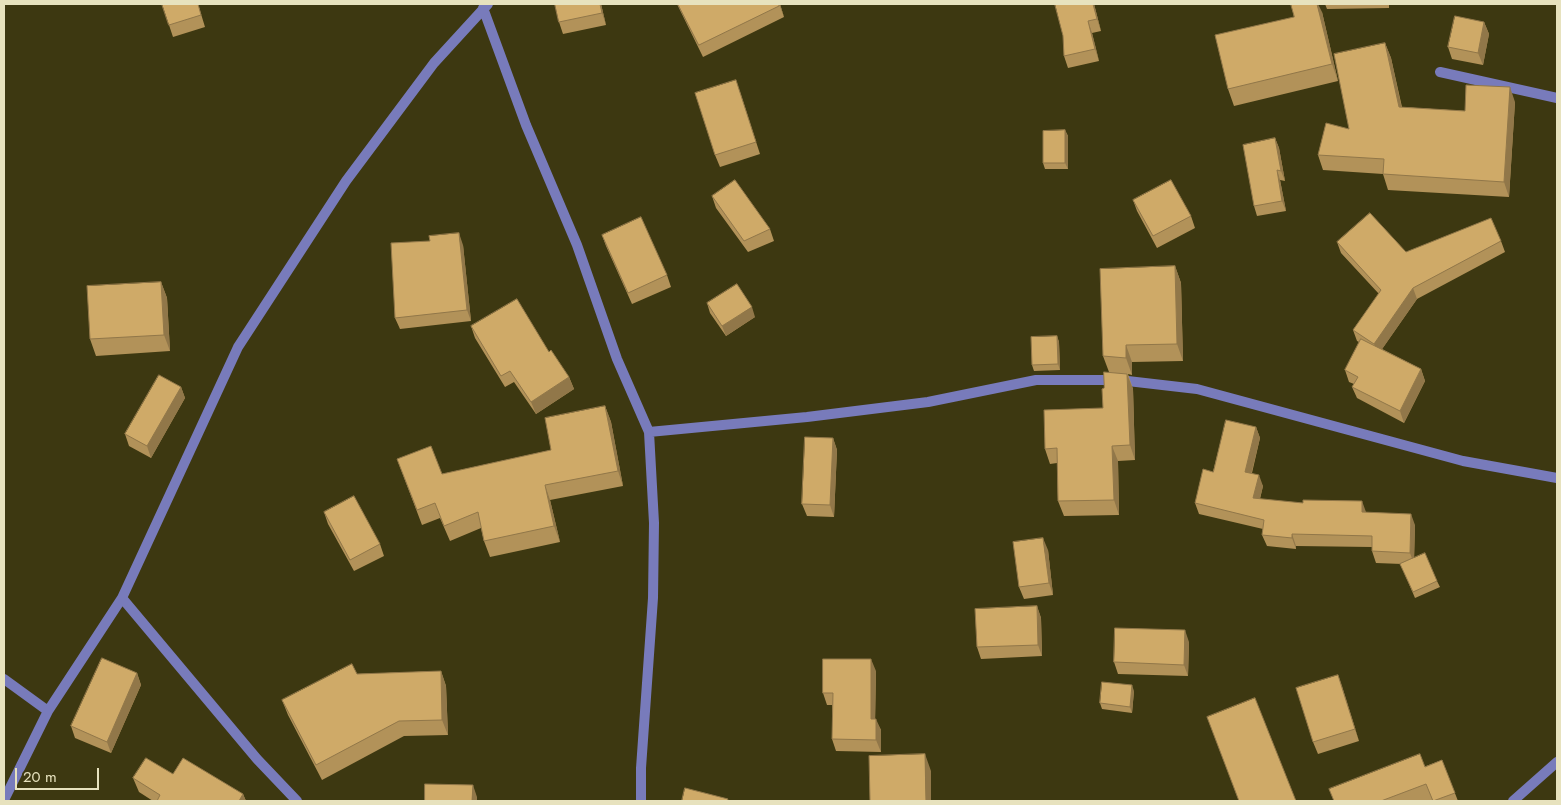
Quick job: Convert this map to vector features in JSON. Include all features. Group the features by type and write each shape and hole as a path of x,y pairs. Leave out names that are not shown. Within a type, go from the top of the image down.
{"street":[{"path":"4,800 48,711 122,598 238,347 346,181 434,63 486,6 526,125 577,245 617,359 649,432 654,523 653,598 641,768 641,801"},
{"path":"1440,72 1557,98"},
{"path":"649,432 807,417 928,402 1036,380 1119,380 1197,389 1463,461 1557,478"},
{"path":"122,598 257,759 297,801"},
{"path":"4,679 48,711"},
{"path":"1513,801 1557,762"}],"building":[{"path":"162,4 198,4 201,15 169,25"},
{"path":"555,4 600,4 602,13 559,22"},
{"path":"678,4 779,4 779,6 699,45"},
{"path":"1055,4 1093,4 1097,19 1088,21 1095,49 1064,56 1063,36"},
{"path":"1291,4 1317,4 1332,64 1228,89 1215,35 1294,17"},
{"path":"1455,16 1484,22 1478,53 1448,47"},
{"path":"1385,43 1399,107 1465,111 1466,85 1510,87 1504,182 1383,174 1384,159 1318,155 1326,123 1349,129 1334,54"},
{"path":"736,80 756,142 715,155 695,93"},
{"path":"1065,130 1065,163 1043,163 1043,131"},
{"path":"1275,138 1281,171 1277,170 1282,201 1254,206 1243,145"},
{"path":"735,180 770,229 744,241 712,196"},
{"path":"1171,180 1191,216 1153,236 1133,200"},
{"path":"1370,213 1406,252 1491,218 1501,241 1413,288 1374,344 1353,330 1381,290 1337,242"},
{"path":"641,217 667,275 628,293 602,235"},
{"path":"459,233 467,310 395,318 391,243 430,241 429,236"},
{"path":"1175,266 1177,344 1126,345 1126,358 1103,356 1100,269"},
{"path":"161,282 164,335 90,339 87,286"},
{"path":"737,284 752,307 722,326 707,303"},
{"path":"517,299 549,352 551,350 569,377 531,402 510,371 501,376 471,326"},
{"path":"1057,336 1058,364 1032,365 1031,337"},
{"path":"1361,339 1421,369 1400,411 1352,387 1358,377 1345,370"},
{"path":"1104,372 1127,374 1130,445 1112,446 1114,500 1058,501 1057,448 1045,449 1044,410 1103,408 1102,389 1104,388"},
{"path":"159,375 181,387 147,446 125,434"},
{"path":"605,406 618,471 545,485 554,526 484,541 478,512 444,526 435,503 417,510 397,459 431,446 442,474 551,450 545,418"},
{"path":"1226,420 1256,427 1245,472 1259,475 1253,498 1303,503 1303,500 1362,501 1362,512 1411,514 1410,553 1372,551 1372,536 1292,534 1292,538 1262,535 1264,520 1195,503 1203,469 1213,472"},
{"path":"805,437 833,438 830,505 802,504"},
{"path":"354,496 380,544 350,560 324,512"},
{"path":"1043,538 1049,583 1019,587 1013,542"},
{"path":"1425,553 1437,581 1413,592 1400,564"},
{"path":"1037,606 1038,645 977,647 975,609"},
{"path":"1115,628 1185,630 1184,665 1114,662"},
{"path":"102,658 137,673 107,742 71,726"},
{"path":"823,659 871,659 871,719 876,719 876,740 832,739 833,693 823,693"},
{"path":"352,664 357,674 441,671 442,720 399,721 316,765 282,700"},
{"path":"1338,675 1355,729 1313,742 1296,688"},
{"path":"1102,682 1132,685 1130,707 1100,703"},
{"path":"1255,698 1296,801 1239,801 1207,717"},
{"path":"925,754 926,801 870,801 869,756"},
{"path":"1420,754 1425,767 1442,760 1455,793 1433,801 1426,784 1381,801 1334,801 1329,789"},
{"path":"146,758 173,774 183,758 243,794 239,801 157,801 160,795 133,778"},
{"path":"425,784 473,785 472,801 425,801"},
{"path":"685,788 728,799 727,801 682,801"}]}
